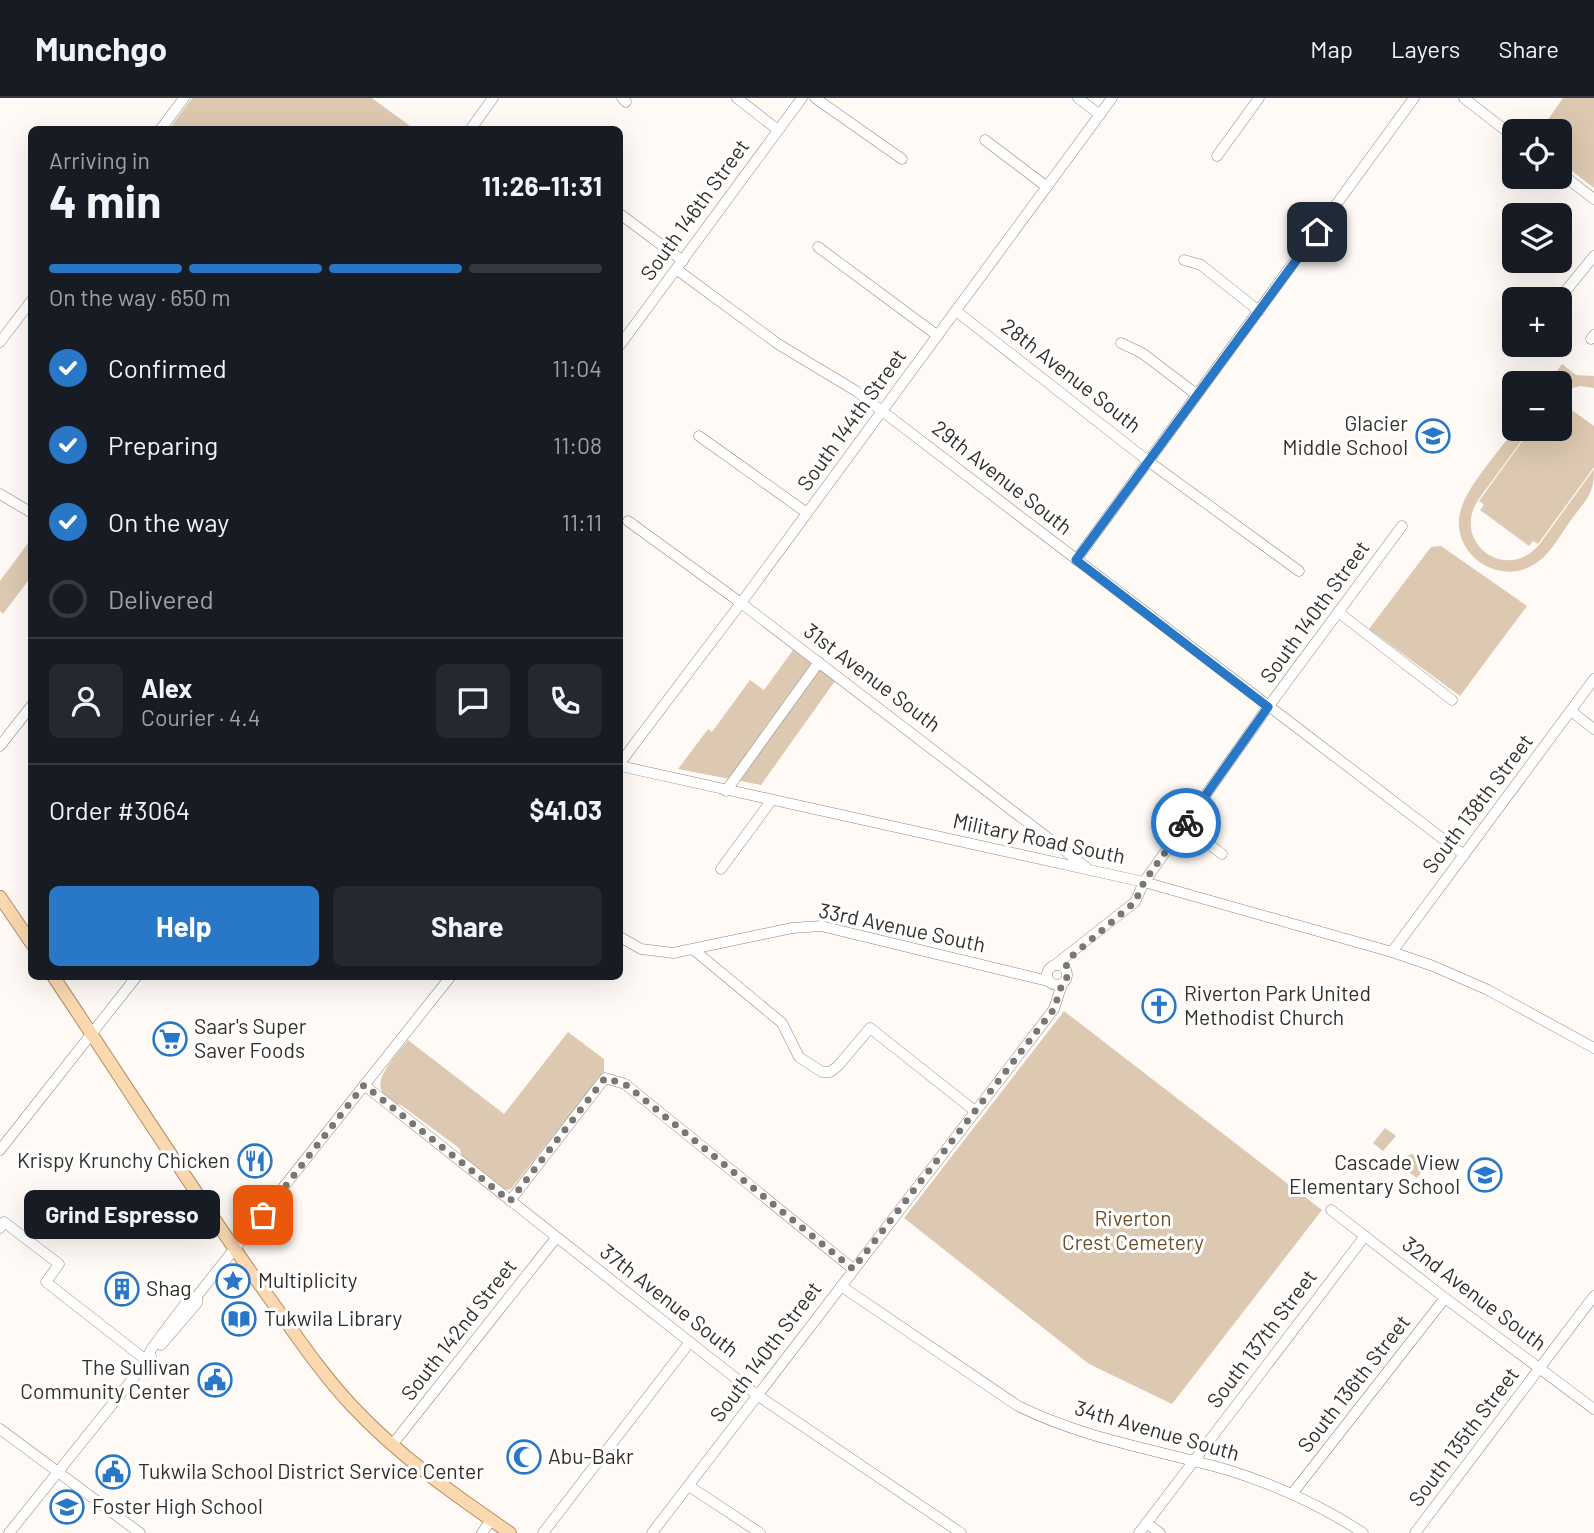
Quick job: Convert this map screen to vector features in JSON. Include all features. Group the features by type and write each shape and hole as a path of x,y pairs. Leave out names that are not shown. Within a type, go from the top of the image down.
{"main road":[{"path":"0,897 28,938"},
{"path":"56,980 235,1250 315,1362 352,1406 392,1445 446,1490 510,1533"}],"street":[{"path":"163,126 184,98"},
{"path":"473,126 493,98"},
{"path":"737,98 778,130"},
{"name":"South 146th Street","path":"623,341 802,98"},
{"path":"815,98 902,159"},
{"path":"1078,98 1100,115"},
{"name":"South 144th Street","path":"623,761 1112,98"},
{"path":"1217,156 1259,98"},
{"path":"1076,560 1415,98"},
{"path":"1464,98 1502,128"},
{"path":"985,140 1047,187"},
{"path":"1572,182 1594,199"},
{"name":"29th Avenue South","path":"623,217 778,344 856,391 1464,855"},
{"path":"818,247 938,336"},
{"path":"1569,287 1594,256"},
{"path":"1184,260 1201,265 1259,311"},
{"path":"0,342 28,305"},
{"name":"28th Avenue South","path":"956,311 1148,461 1298,571"},
{"path":"1121,343 1142,353 1196,394"},
{"path":"699,436 807,513"},
{"path":"0,494 28,511"},
{"name":"31st Avenue South","path":"628,521 741,603 1089,870"},
{"name":"South 140th Street","path":"1056,967 1066,955 1135,902 1144,882 1184,825 1402,526"},
{"path":"1338,612 1452,700"},
{"path":"726,791 818,662"},
{"name":"South 138th Street","path":"1392,952 1594,679"},
{"path":"0,746 28,710"},
{"path":"1571,711 1594,729"},
{"name":"Military Road South","path":"623,766 726,791 1144,882 1392,952 1488,990 1594,1048"},
{"path":"721,869 771,801"},
{"path":"1184,825 1222,854"},
{"name":"33rd Avenue South","path":"694,950 792,928 821,926 1019,974 1056,986"},
{"path":"623,939 641,949 656,953 694,950 782,1024 799,1057 811,1068 830,1072 870,1028 975,1111"},
{"path":"1056,967 1068,976 1056,986 1047,975 1056,967"},
{"name":"33rd Avenue South","path":"1019,974 1056,967"},
{"path":"0,1150 134,980"},
{"path":"9,1533 146,1360 185,1304 197,1296 235,1250 448,980"},
{"name":"South 140th Street","path":"652,1533 1054,1009 1056,986"},
{"path":"510,1201 605,1078 625,1084 853,1269"},
{"name":"37th Avenue South","path":"364,1085 757,1395 961,1533"},
{"name":"32nd Avenue South","path":"1331,1210 1594,1409"},
{"path":"0,1228 5,1222 60,1264 46,1282 146,1360"},
{"name":"South 137th Street","path":"1139,1533 1365,1236"},
{"name":"South 142nd Street","path":"392,1445 556,1238"},
{"name":"34th Avenue South","path":"841,1286 1018,1406 1089,1436 1229,1471 1292,1494 1363,1533"},
{"name":"South 135th Street","path":"1415,1533 1594,1296"},
{"name":"South 136th Street","path":"1292,1494 1445,1298"},
{"path":"543,1533 690,1342"},
{"path":"0,1429 140,1533"},
{"path":"689,1486 760,1533"},
{"path":"482,1533 491,1520"},
{"path":"1146,1523 1160,1533"}],"green space":[{"path":"192,98 372,98 410,126 171,126"},
{"path":"1563,98 1594,98 1594,188 1572,171 1572,119 1548,119"},
{"path":"1562,364 1571,371 1557,371"},
{"path":"1572,372 1576,375 1594,376 1594,388 1580,386 1572,388"},
{"path":"1572,410 1594,426 1594,467 1538,544 1533,541 1529,546 1480,510 1484,505 1479,501 1522,441 1572,441"},
{"path":"1506,441 1521,441 1478,500 1472,516 1471,531 1477,543 1486,553 1498,559 1512,560 1526,556 1539,545 1594,469 1594,478 1588,497 1545,556 1519,571 1504,571 1478,561 1468,551 1459,524 1461,509 1470,489"},
{"path":"28,543 28,581 3,614 0,611 0,581"},
{"path":"1441,546 1527,606 1460,696 1369,629 1431,547"},
{"path":"793,650 835,681 761,785 678,769 708,729 712,732 750,680 764,690"},
{"name":"Riverton Crest Cemetery","path":"1064,1011 1322,1210 1172,1404 1089,1364 904,1218"},
{"path":"568,1032 604,1059 604,1072 510,1190 503,1189 463,1158 459,1148 401,1105 391,1101 381,1091 380,1084 386,1068 408,1040 504,1114"},
{"path":"1385,1128 1396,1136 1383,1151 1373,1143"},
{"path":"1411,1154 1428,1164 1417,1178 1403,1165 1405,1158"}],"way so far":[{"path":"263,1215 364,1085 510,1201 605,1078 625,1084 853,1269 1054,1009 1062,984 1068,976 1065,968 1077,949 1135,902 1144,882 1186,823"}],"place":[{"name":"Glacier Middle School","path":"1433,436"},
{"name":"Riverton Park United Methodist Church","path":"1159,1006"},
{"name":"Saar's Super Saver Foods","path":"170,1039"},
{"name":"Krispy Krunchy Chicken","path":"255,1161"},
{"name":"Cascade View Elementary School","path":"1485,1175"},
{"name":"Grind Espresso","path":"263,1215"},
{"name":"Multiplicity","path":"233,1281"},
{"name":"Shag","path":"122,1289"},
{"name":"Tukwila Library","path":"239,1319"},
{"name":"The Sullivan Community Center","path":"215,1380"},
{"name":"Abu-Bakr","path":"524,1457"},
{"name":"Tukwila School District Service Center","path":"113,1472"},
{"name":"Foster High School","path":"67,1507"}],"route":[{"path":"1186,823 1268,707 1076,560 1317,232"}]}
